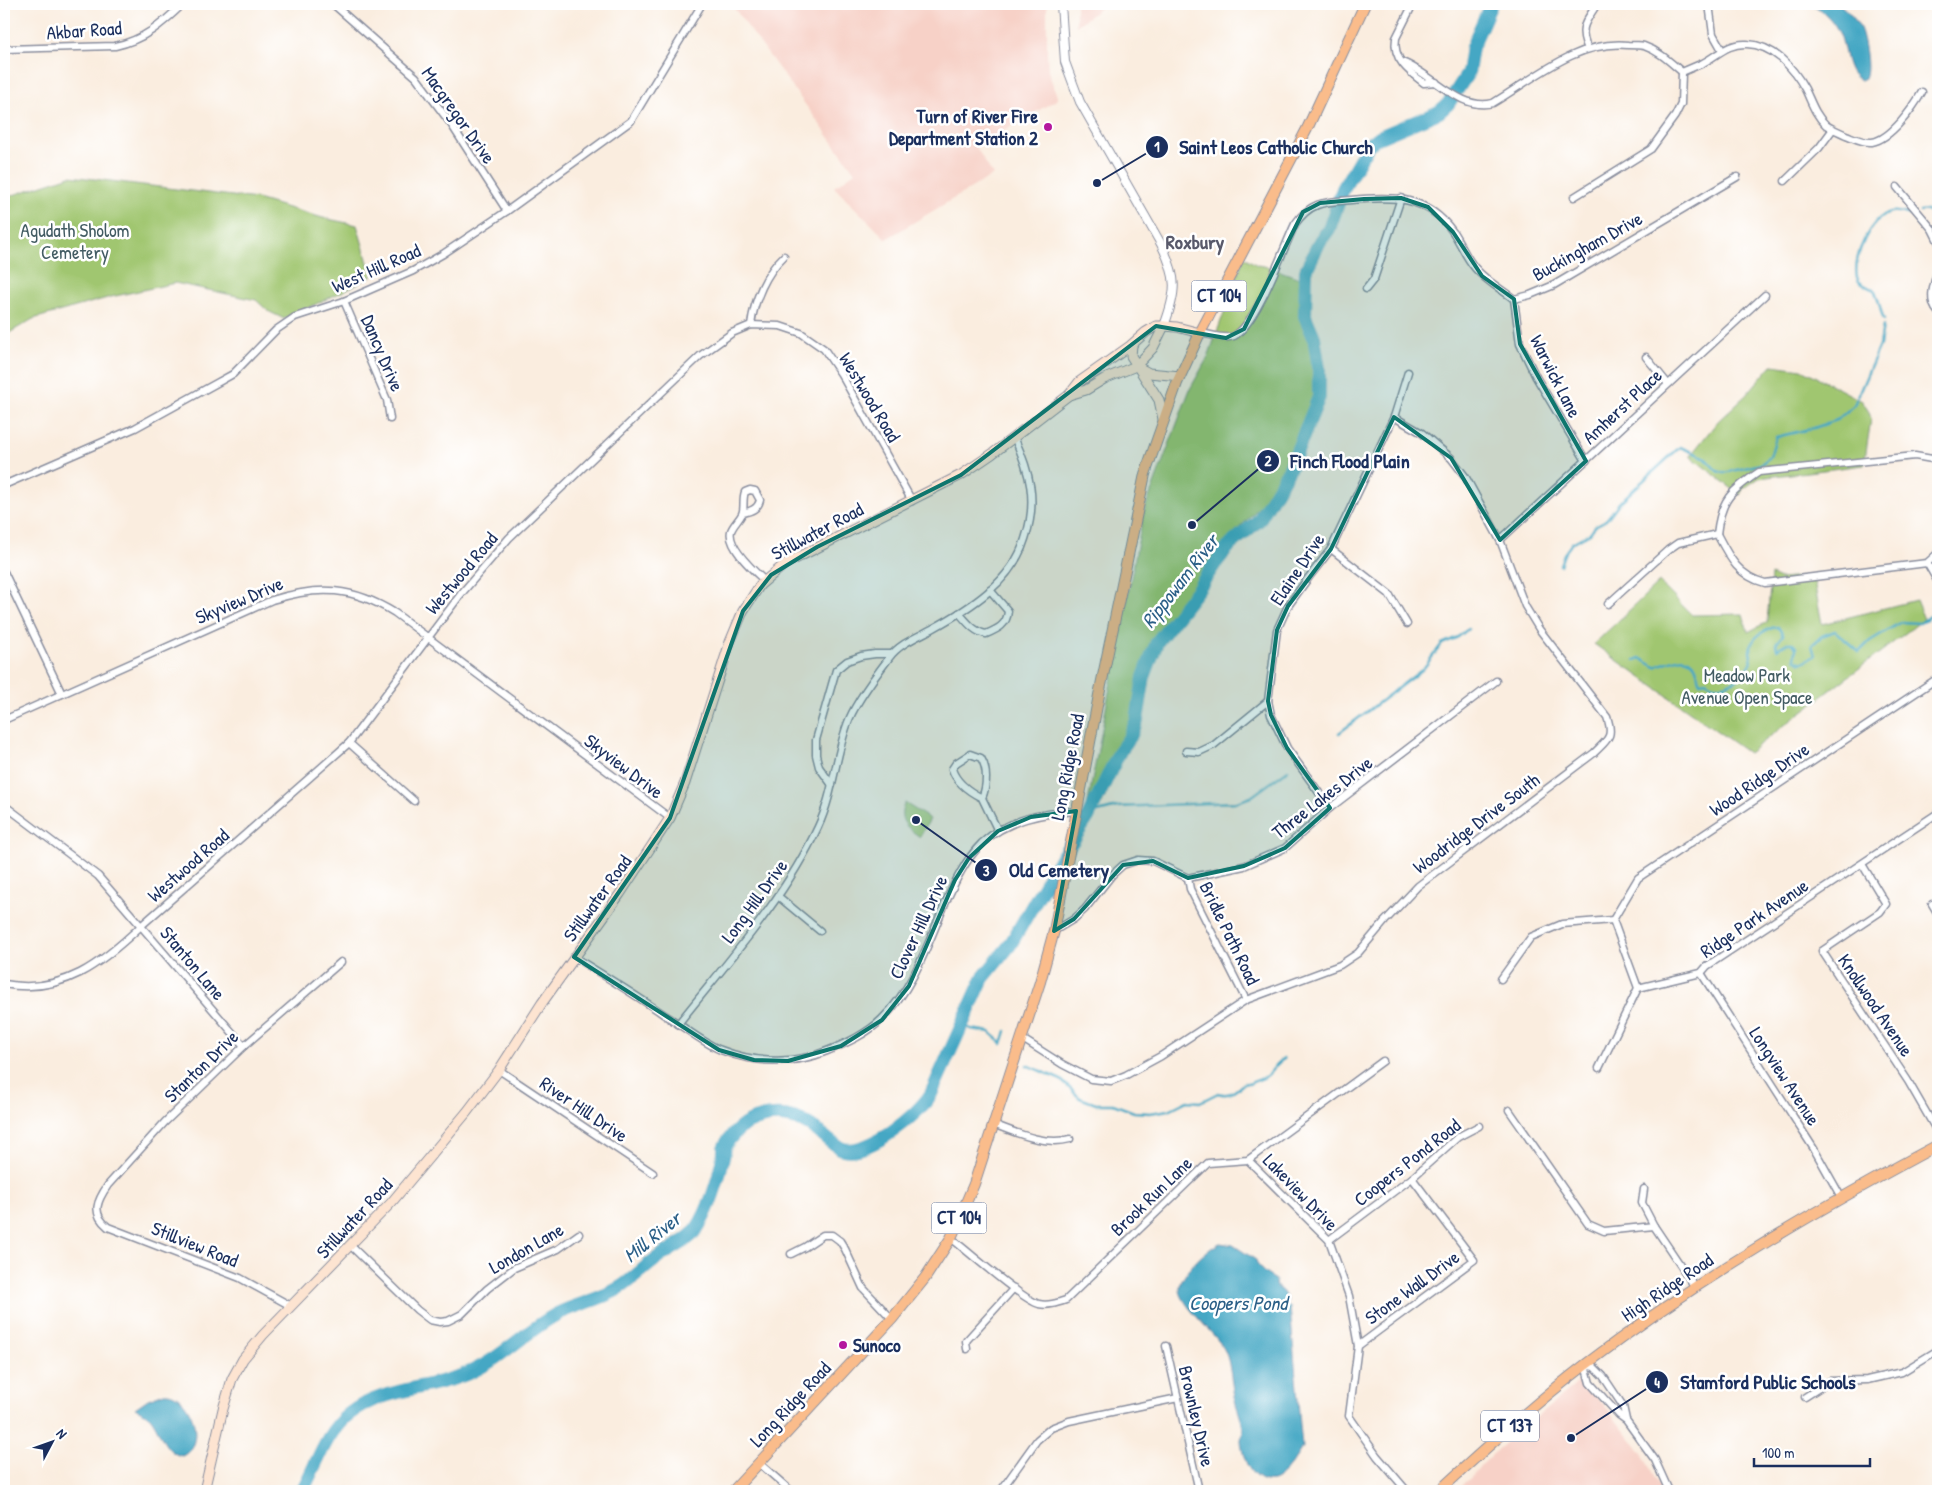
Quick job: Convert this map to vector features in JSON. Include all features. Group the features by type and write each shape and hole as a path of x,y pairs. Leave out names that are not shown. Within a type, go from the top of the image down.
{"main road":[{"name":"Long Ridge Road","path":"734,1491 892,1319 925,1278 951,1238 974,1184 1054,931 1076,811 1145,474 1180,376 1200,333 1306,128 1365,4"},
{"name":"Stillwater Road","path":"204,1491 232,1379 251,1348 392,1203 500,1070 540,1006 621,892 670,818 685,783 730,642 743,611 765,581 785,564 961,475 1014,437 1068,395 1079,382 1132,345 1146,332 1156,326 1164,326 1153,348 1136,366 1104,379 1086,390 1068,395"},
{"path":"1164,326 1200,333"},
{"path":"1132,345 1132,356 1136,366 1158,400 1164,419"},
{"path":"1136,366 1149,373 1180,376"},
{"name":"High Ridge Road","path":"1439,1491 1519,1418 1585,1365 1694,1288 1841,1197 1938,1145"}],"street":[{"name":"Akbar Road","path":"4,49 115,46 127,44 144,37 160,26 183,4"},
{"name":"Macgregor Drive","path":"333,4 416,77 451,124 507,211"},
{"name":"West Hill Road","path":"4,485 150,420 233,374 276,330 294,317 344,301 412,272 443,254 507,211 631,121 702,4"},
{"path":"1061,4 1066,62 1080,102 1161,244 1171,265 1174,280 1174,298 1164,326"},
{"path":"1413,4 1396,38 1396,50 1402,62 1410,73 1424,83 1436,82 1469,103 1484,106 1493,103 1562,60 1588,49 1613,43 1643,46 1666,57 1682,72 1681,104 1675,116 1650,149 1574,196"},
{"path":"1588,49 1582,31 1584,24 1597,4"},
{"path":"1709,4 1713,34 1722,50"},
{"path":"1682,72 1704,62 1722,50 1747,44 1771,51 1792,70 1815,110 1826,124 1834,129 1870,142 1886,135 1909,112 1922,92"},
{"path":"1785,181 1819,148 1834,129"},
{"name":"Buckingham Drive","path":"1514,299 1530,295 1554,285 1736,177"},
{"path":"1897,187 1932,229 1938,241"},
{"path":"1200,333 1226,338 1234,336 1244,329 1254,315 1295,224 1303,212 1320,203 1364,198 1400,198 1428,207 1453,232 1474,267 1482,276 1514,299"},
{"path":"1366,289 1374,279 1400,198"},
{"path":"751,325 753,307 773,266 784,256"},
{"path":"1938,270 1932,303 1938,312"},
{"name":"Amherst Place","path":"1500,540 1765,295"},
{"name":"Warwick Lane","path":"1514,299 1520,344 1536,377 1586,461"},
{"name":"Dancy Drive","path":"344,301 387,400 390,419"},
{"name":"Westwood Road","path":"4,984 34,986 52,983 86,971 116,950 349,743 429,636 509,538 700,356 732,333 751,325 780,326 801,333 824,349 846,382 912,500"},
{"path":"1646,357 1668,384"},
{"name":"Elaine Drive","path":"1330,808 1287,748 1271,716 1268,701 1277,630 1288,606 1332,549 1394,417 1408,372"},
{"name":"Woodridge Drive South","path":"1021,1038 1062,1064 1091,1079 1111,1081 1161,1056 1246,1000 1340,965 1358,953 1418,886 1594,753 1607,740 1611,729 1607,717 1539,629 1524,606 1500,540 1465,476 1451,458 1422,433 1394,417"},
{"name":"Long Hill Drive","path":"678,1024 779,897 801,862 819,826 828,802 847,723 874,677 891,654 906,643 959,613 990,590 1011,569 1025,539 1032,485 1014,437"},
{"path":"1938,462 1915,456 1759,472 1739,486 1723,504 1717,534 1725,551 1738,569 1752,580 1765,583 1927,562 1938,553"},
{"path":"743,513 732,530 731,539 737,551 765,581"},
{"path":"1608,604 1678,543 1717,534"},
{"path":"1332,549 1389,594 1406,624"},
{"path":"1927,562 1938,582"},
{"path":"4,572 62,694"},
{"name":"Skyview Drive","path":"4,720 272,600 294,593 321,589 349,592 382,605 429,636 670,818"},
{"path":"959,613 973,629 981,633 986,634 1004,625 1008,611 990,590"},
{"path":"832,784 819,767 816,755 816,740 836,670 847,661 861,656 891,654"},
{"name":"Wood Ridge Drive","path":"1613,920 1638,878 1938,678"},
{"name":"Three Lakes Drive","path":"1188,878 1244,866 1285,848 1330,808 1496,681"},
{"path":"1186,751 1199,752 1214,745 1268,701"},
{"path":"349,743 414,800"},
{"path":"982,798 986,789 985,764 981,758 970,754 956,763 952,769 954,776 982,798 998,831"},
{"name":"Stanton Lane","path":"4,805 98,876 244,1046"},
{"name":"Clover Hill Drive","path":"574,957 720,1050 754,1060 788,1061 818,1056 864,1034 882,1020 909,986 955,880 969,858 982,843 998,831 1031,817 1076,811"},
{"name":"Ridge Park Avenue","path":"1638,988 1701,974 1707,966 1938,812"},
{"path":"1054,931 1074,919 1085,909 1112,874 1123,865 1138,860 1153,861 1188,878"},
{"name":"Knollwood Avenue","path":"1862,864 1886,904 1880,912 1822,952 1908,1081 1938,1133"},
{"name":"Bridle Path Road","path":"1188,878 1190,889 1246,1000"},
{"path":"779,897 820,931"},
{"path":"1932,904 1938,914"},
{"path":"1501,979 1531,937 1562,924 1613,920 1638,988 1598,1068"},
{"name":"Stanton Drive","path":"97,1206 108,1185 165,1122 244,1046 341,962"},
{"name":"Longview Avenue","path":"1701,974 1814,1149 1841,1197"},
{"path":"1248,1160 1383,1061"},
{"name":"River Hill Drive","path":"500,1070 653,1173"},
{"path":"1509,1110 1588,1224 1604,1231 1654,1226"},
{"path":"994,1124 1024,1135 1052,1141 1070,1139"},
{"name":"Coopers Pond Road","path":"1329,1240 1412,1178 1458,1137 1479,1126"},
{"name":"Lakeview Drive","path":"1248,1160 1329,1240 1349,1296 1358,1346 1349,1416 1377,1456 1407,1491"},
{"name":"Brook Run Lane","path":"951,1238 1037,1304 1053,1304 1066,1300 1208,1163 1248,1160"},
{"name":"Stone Wall Drive","path":"1358,1346 1474,1260 1412,1178"},
{"path":"1644,1190 1642,1203 1654,1226 1694,1288"},
{"name":"Stillview Road","path":"97,1206 100,1220 108,1227 240,1278 291,1306"},
{"name":"London Lane","path":"351,1246 416,1310 430,1320 440,1322 448,1321 462,1314 487,1288 514,1268 558,1249 579,1234"},
{"path":"791,1254 823,1235 832,1235 840,1241 863,1288 892,1319"},
{"path":"967,1349 966,1341 1014,1288"},
{"name":"Brownley Drive","path":"1166,1346 1199,1491"},
{"path":"1805,1397 1830,1381 1867,1380 1902,1372 1938,1350"},
{"path":"1626,1420 1623,1406 1602,1374 1594,1367 1585,1365 1590,1383 1619,1415 1626,1420 1655,1460 1669,1491"},
{"path":"999,1491 1037,1440 1051,1428 1069,1421 1178,1398"},
{"path":"759,1463 792,1491"}],"highlighted area":[{"path":"1401,198 1428,207 1453,232 1482,276 1514,299 1520,344 1586,461 1500,540 1451,458 1394,417 1331,549 1288,606 1277,630 1268,701 1271,715 1287,748 1330,808 1285,848 1244,866 1188,878 1153,861 1123,865 1074,919 1054,931 1076,811 1031,817 998,831 969,858 955,880 909,986 882,1020 841,1046 788,1061 754,1060 719,1050 574,957 670,818 743,611 771,575 817,547 961,475 1156,326 1226,338 1244,329 1303,212 1320,203 1364,199"}],"shaded area":[{"path":"731,4 1047,4 1048,71 1058,99 976,147 993,175 886,239 834,187 855,172"},
{"path":"1076,4 1106,4 1076,26"},
{"path":"1580,1381 1603,1404 1642,1453 1662,1491 1456,1491 1494,1453"}],"green space":[{"name":"Agudath Sholom Cemetery","path":"70,176 257,199 323,218 357,225 372,276 284,319 268,311 256,300 175,283 111,297 33,319 4,336 4,198"},
{"path":"1244,257 1257,265 1269,267 1305,280 1318,354 1316,386 1304,446 1261,505 1229,539 1159,631 1154,645 1142,713 1102,804 1086,812 1144,511 1190,389 1208,357"},
{"path":"1772,365 1802,369 1862,401 1871,419 1864,465 1759,478 1743,489 1740,495 1690,456 1718,421 1746,395"},
{"name":"Meadow Park Avenue Open Space","path":"1771,575 1780,579 1813,576 1822,624 1916,600 1924,619 1748,753 1594,644 1659,582 1692,615 1743,614 1748,632 1767,622"},
{"path":"905,803 930,819 920,837 904,823 902,814"}],"water":[{"path":"1811,4 1839,4 1856,21 1865,45 1867,68 1865,78 1861,80 1852,73 1840,35 1835,26 1824,13"},
{"name":"Coopers Pond","path":"1220,1243 1233,1245 1256,1260 1261,1269 1276,1280 1275,1285 1283,1292 1288,1301 1286,1303 1290,1307 1302,1447 1285,1472 1272,1481 1258,1478 1249,1468 1243,1454 1241,1440 1243,1430 1227,1356 1221,1344 1191,1310 1181,1294 1180,1287 1185,1274 1203,1255"},
{"path":"164,1393 173,1394 181,1400 188,1408 192,1419 195,1430 194,1441 190,1450 182,1456 170,1450 149,1416 135,1408 148,1399"}],"waterway":[{"name":"Rippowam River","path":"302,1491 333,1431 340,1422 361,1406 390,1394 452,1379 479,1368 559,1313 616,1290 656,1259 688,1238 701,1222 713,1195 724,1155 724,1148 728,1140 746,1124 768,1117 786,1116 795,1118 811,1126 840,1148 853,1150 878,1140 891,1132 925,1103 931,1094 983,978 1010,945 1049,877 1088,817 1120,751 1130,737 1137,720 1144,677 1157,642 1230,545 1259,520 1291,466 1319,397 1319,369 1314,337 1305,316 1306,270 1320,241 1329,229 1343,189 1368,145 1377,138 1439,112 1448,104 1468,73 1472,47 1491,4"},
{"path":"1920,211 1928,212 1938,220"},
{"path":"1884,320 1876,293 1858,280 1857,259 1870,229 1884,215 1891,212 1914,215"},
{"path":"1560,565 1564,554 1572,543 1590,533 1595,526 1606,520 1619,503 1680,447 1704,457 1717,471 1724,473 1761,464 1770,457 1776,437 1814,428 1837,420 1854,405 1880,345 1883,326"},
{"path":"1635,660 1640,658 1655,667 1679,658 1685,658 1694,664 1700,682 1706,681 1712,684 1725,685 1748,669 1752,661 1750,651 1753,641 1769,629 1778,627 1783,635 1776,644 1777,649 1787,643 1793,643 1796,648 1795,659 1801,663 1815,656 1812,645 1822,636 1835,631 1859,652 1870,641 1901,622 1920,623 1938,611"},
{"path":"1339,733 1423,669 1442,644 1458,637 1468,629"},
{"path":"1088,817 1117,807 1237,802 1251,797 1288,770"},
{"path":"962,1024 971,1029 990,1032 1002,1044 1006,1031"},
{"path":"1027,1065 1061,1080 1080,1098 1096,1104 1113,1104 1134,1112 1150,1113 1169,1110 1187,1101 1200,1102 1218,1093 1230,1093 1244,1083 1249,1084 1265,1077 1284,1059"}],"place":[{"name":"Turn of River Fire Department Station 2","path":"1048,127"},
{"name":"Saint Leos Catholic Church","path":"1097,183"},
{"name":"Finch Flood Plain","path":"1192,525"},
{"name":"Old Cemetery","path":"916,820"},
{"name":"Sunoco","path":"843,1345"},
{"name":"Stamford Public Schools","path":"1571,1438"}],"district":[{"name":"Roxbury","path":"1195,242"}],"water label":[{"name":"Mill River","path":"652,1237"}]}
